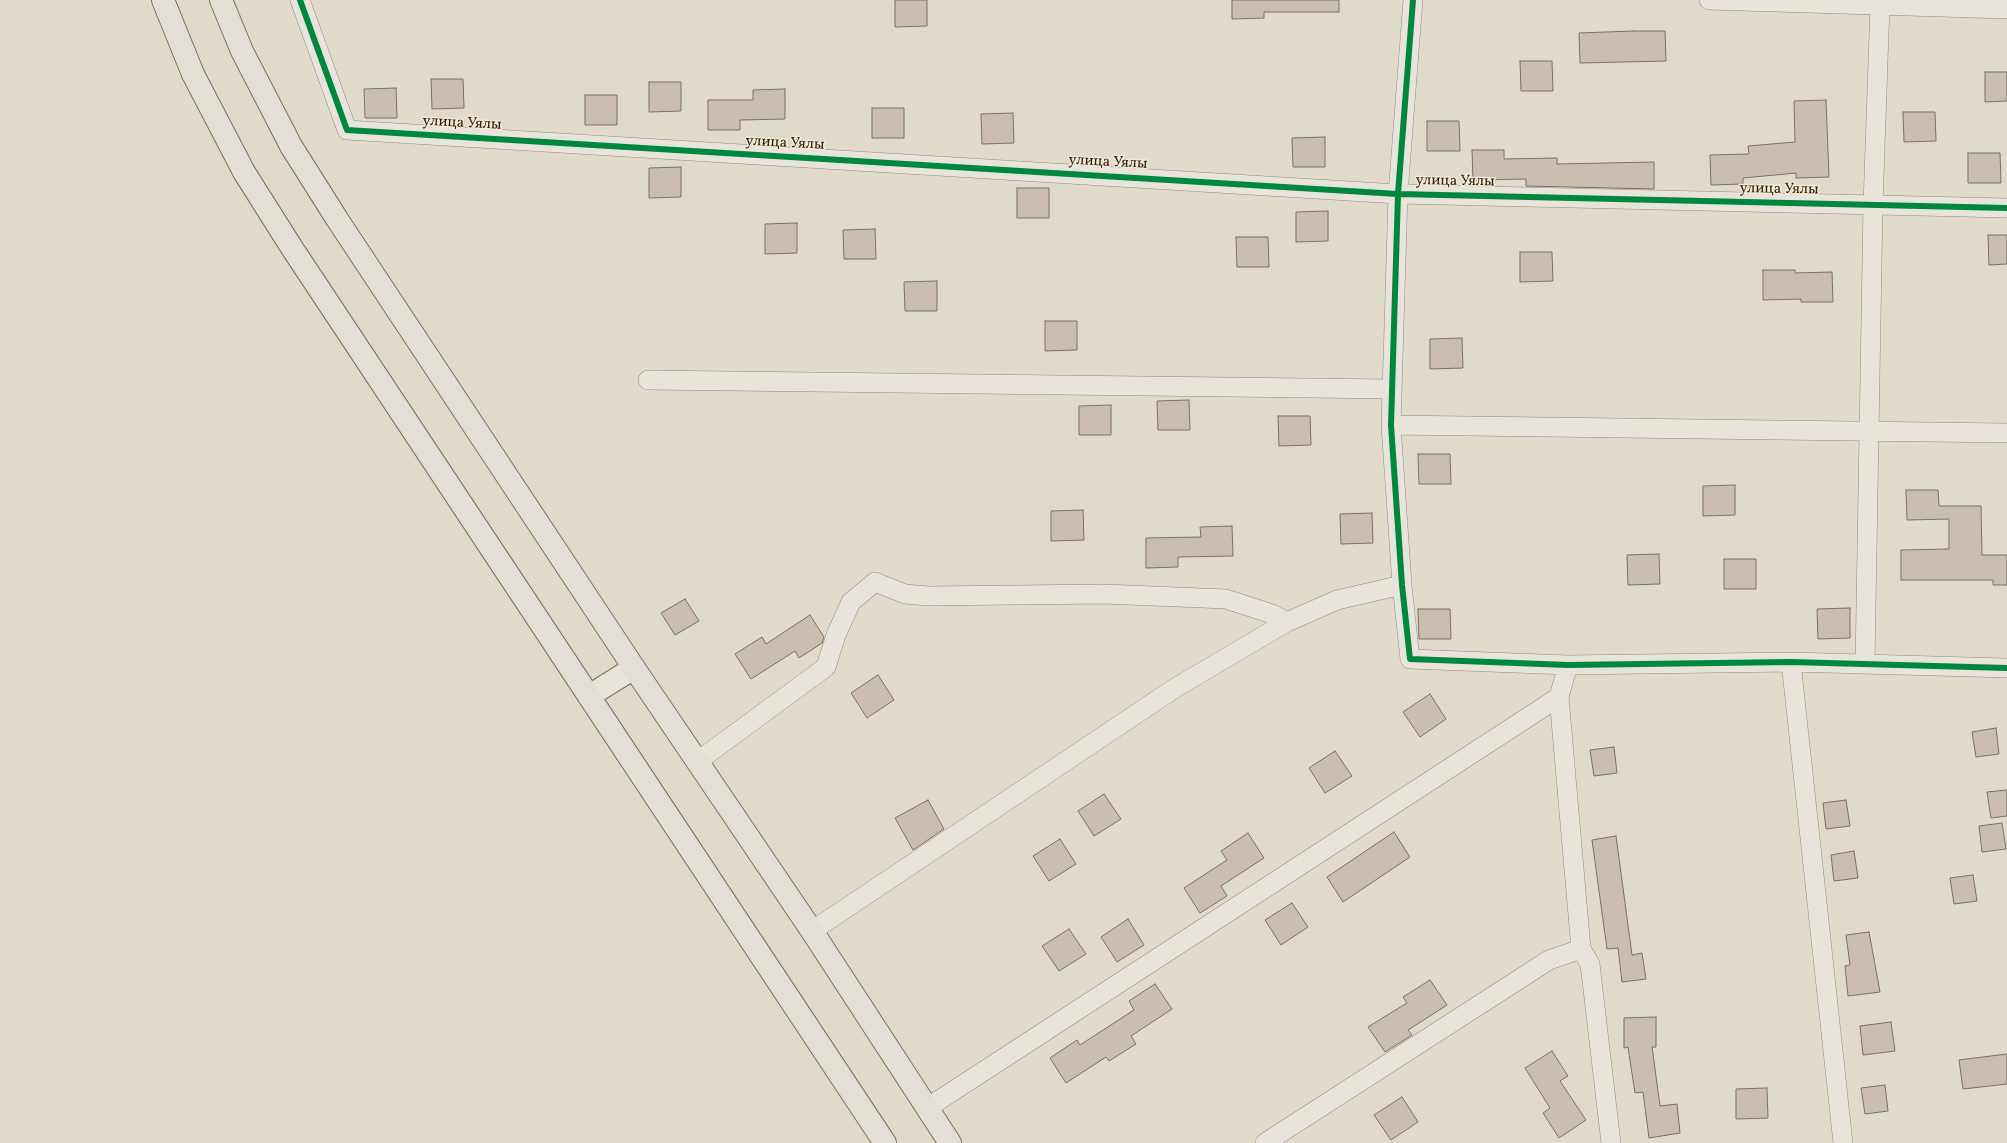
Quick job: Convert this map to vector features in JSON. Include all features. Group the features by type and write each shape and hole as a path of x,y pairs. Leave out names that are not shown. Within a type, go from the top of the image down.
{"main road":[{"path":"163,0 193,74 244,172 292,248 885,1143"},
{"path":"221,0 242,52 295,153 341,226 634,668 812,931 950,1143"},
{"path":"589,696 634,668"}],"street":[{"name":"улица Уялы","path":"300,0 347,130 1398,194 2007,208"},
{"path":"1413,0 1398,194 1391,390 1391,425 1402,585 1410,659 1568,665 1791,662 2007,668"},
{"path":"1710,0 2007,9"},
{"path":"1865,663 1873,205 1880,5"},
{"path":"648,380 1391,390"},
{"path":"1391,425 2007,434"},
{"path":"698,761 826,667 836,635 851,602 875,582 905,594 928,596 1104,594 1226,599 1272,614 1287,622"},
{"path":"812,931 1175,688 1287,622 1337,600 1402,585"},
{"path":"1791,662 1843,1143"},
{"path":"1568,665 1559,696 1581,948 1590,964 1611,1143"},
{"path":"927,1108 1559,696"},
{"path":"1265,1143 1549,960 1581,948"}],"building":[{"path":"895,0 927,0 927,26 895,27"},
{"path":"1232,0 1339,0 1339,12 1264,12 1264,18 1232,19"},
{"path":"1665,31 1666,61 1580,63 1579,33"},
{"path":"1520,61 1552,61 1553,91 1521,91"},
{"path":"1985,72 2007,72 2007,101 1985,102"},
{"path":"431,79 463,79 464,108 432,109"},
{"path":"649,82 681,82 681,111 649,112"},
{"path":"396,88 397,118 365,118 364,89"},
{"path":"785,89 785,119 740,120 740,130 708,130 708,100 753,100 753,90"},
{"path":"585,95 617,95 617,125 585,125"},
{"path":"1826,100 1829,177 1796,178 1796,173 1743,178 1743,184 1711,185 1710,155 1749,154 1748,146 1795,142 1794,101"},
{"path":"872,108 904,108 904,138 872,138"},
{"path":"1903,112 1935,112 1936,141 1904,142"},
{"path":"1013,113 1014,143 982,144 981,114"},
{"path":"1427,121 1459,121 1460,151 1427,151"},
{"path":"1325,137 1325,167 1293,167 1292,138"},
{"path":"1472,150 1504,150 1504,159 1557,158 1557,164 1654,162 1654,189 1526,186 1526,179 1473,180"},
{"path":"1968,153 2000,153 2001,183 1968,183"},
{"path":"681,167 681,197 649,198 649,168"},
{"path":"1017,188 1049,188 1049,218 1017,218"},
{"path":"1328,211 1328,241 1296,242 1296,212"},
{"path":"797,223 797,253 765,254 765,224"},
{"path":"875,229 876,259 844,259 843,230"},
{"path":"1988,235 2007,235 2007,264 1989,265"},
{"path":"1236,237 1268,237 1269,267 1237,267"},
{"path":"1520,252 1552,252 1553,281 1520,282"},
{"path":"1763,270 1795,270 1795,273 1832,272 1833,302 1801,302 1801,299 1763,300"},
{"path":"937,281 937,311 905,311 904,282"},
{"path":"1045,321 1077,321 1077,350 1045,351"},
{"path":"1462,338 1463,368 1430,369 1430,339"},
{"path":"1189,400 1190,430 1158,430 1157,401"},
{"path":"1111,405 1111,435 1079,435 1079,406"},
{"path":"1278,416 1310,416 1311,445 1279,446"},
{"path":"1418,454 1450,454 1451,484 1419,484"},
{"path":"1735,485 1735,515 1703,516 1703,486"},
{"path":"1906,490 1938,490 1939,506 1981,506 1982,555 2007,555 2007,585 1993,585 1993,580 1901,580 1901,550 1949,549 1949,519 1907,520"},
{"path":"1083,510 1084,540 1051,541 1051,511"},
{"path":"1372,513 1373,543 1341,544 1340,514"},
{"path":"1232,526 1233,556 1178,557 1178,567 1146,568 1146,538 1201,537 1200,527"},
{"path":"1659,554 1660,584 1628,585 1627,555"},
{"path":"1724,559 1756,559 1756,589 1724,589"},
{"path":"685,599 699,621 675,635 661,613"},
{"path":"1850,608 1850,638 1818,639 1817,609"},
{"path":"1418,609 1450,609 1451,639 1419,639"},
{"path":"810,615 824,637 822,643 799,658 795,651 751,679 735,654 762,637 766,644"},
{"path":"878,675 894,700 867,718 851,693"},
{"path":"1430,694 1446,719 1420,737 1403,712"},
{"path":"1996,728 1999,754 1976,757 1972,732"},
{"path":"1614,747 1617,773 1594,776 1590,750"},
{"path":"1335,751 1352,776 1325,793 1309,768"},
{"path":"2007,790 2007,816 1991,818 1987,792"},
{"path":"1104,794 1121,819 1094,836 1078,811"},
{"path":"928,800 944,829 913,850 895,818"},
{"path":"1846,800 1850,826 1826,829 1823,803"},
{"path":"2002,823 2006,849 1982,852 1979,826"},
{"path":"1394,832 1410,857 1343,902 1327,877"},
{"path":"1248,833 1264,858 1221,886 1227,896 1200,913 1184,888 1227,860 1221,851"},
{"path":"1616,836 1632,955 1642,953 1646,979 1622,982 1618,948 1607,949 1592,840"},
{"path":"1060,839 1076,864 1049,881 1033,856"},
{"path":"1854,851 1858,878 1834,881 1831,855"},
{"path":"1973,875 1977,901 1954,904 1950,878"},
{"path":"1292,903 1308,927 1281,945 1265,920"},
{"path":"1128,919 1144,945 1117,962 1101,937"},
{"path":"1069,929 1086,954 1059,971 1042,946"},
{"path":"1869,932 1880,992 1848,996 1845,966 1850,965 1846,935"},
{"path":"1430,980 1447,1005 1408,1030 1412,1035 1385,1052 1368,1027 1407,1003 1403,997"},
{"path":"1155,984 1172,1009 1131,1036 1136,1044 1109,1061 1106,1057 1066,1083 1050,1058 1077,1040 1080,1045 1134,1010 1129,1001"},
{"path":"1656,1017 1656,1047 1652,1047 1660,1106 1677,1104 1680,1133 1649,1138 1643,1092 1635,1093 1628,1047 1624,1048 1624,1018"},
{"path":"1891,1022 1895,1051 1863,1055 1860,1026"},
{"path":"1552,1051 1568,1076 1560,1081 1586,1120 1559,1138 1543,1113 1550,1108 1525,1068"},
{"path":"2007,1054 2007,1084 1963,1089 1959,1060"},
{"path":"1885,1085 1888,1111 1865,1114 1861,1088"},
{"path":"1767,1088 1768,1118 1736,1119 1736,1089"},
{"path":"1402,1097 1418,1122 1391,1140 1374,1115"}],"cycle path":[{"path":"300,0 347,130 1398,194 2007,208"},
{"path":"1413,0 1398,194 1391,425 1402,585 1410,659 1568,665 1791,662 2007,668"}]}
